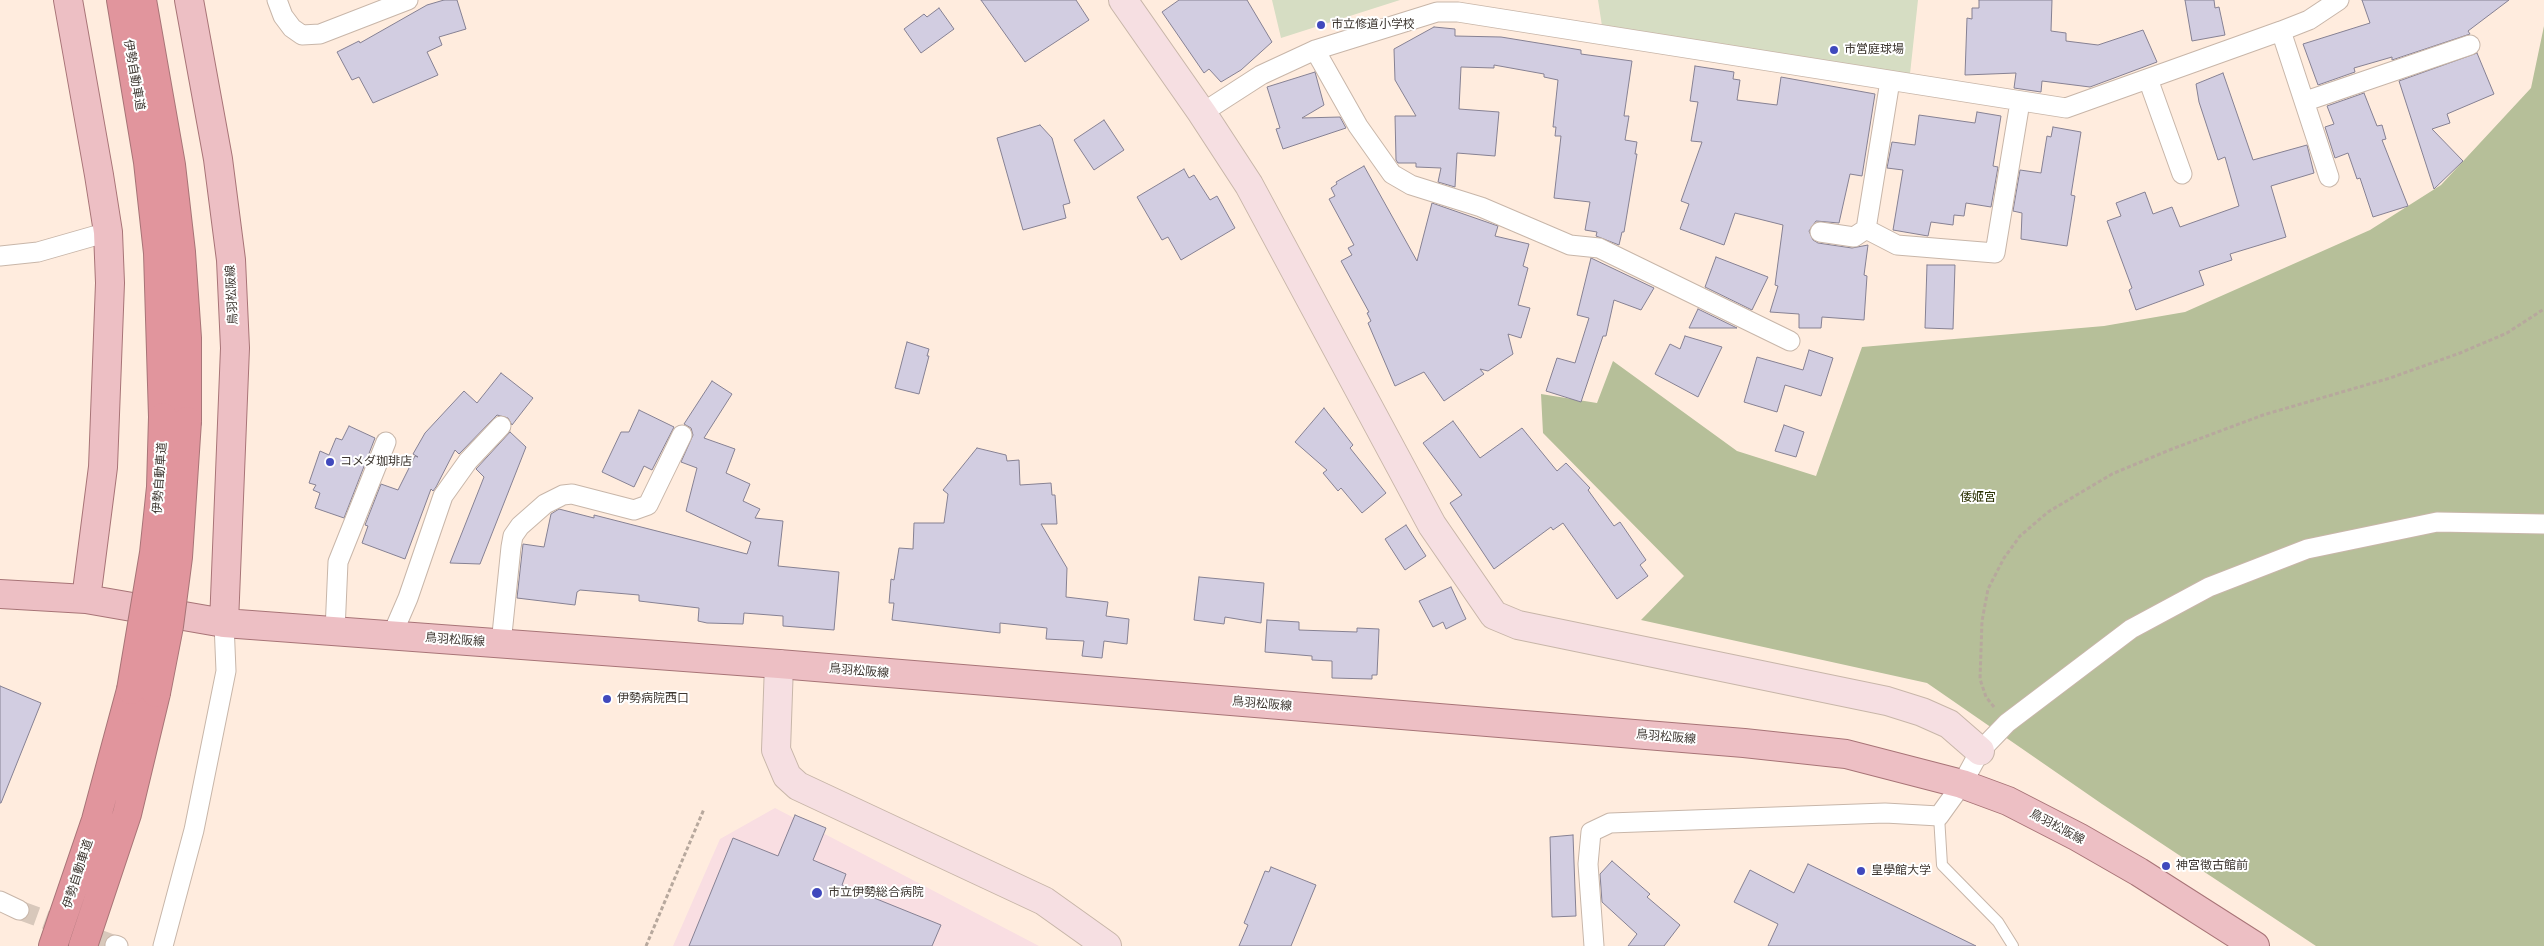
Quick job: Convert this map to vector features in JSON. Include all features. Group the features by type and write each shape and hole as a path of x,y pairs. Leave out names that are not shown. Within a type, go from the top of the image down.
{"highway":[{"name":"伊勢自動車道","path":"121,0 146,75"},
{"name":"伊勢自動車道","path":"83,946 124,823 144,691 161,487 175,419 158,253 142,0"},
{"name":"伊勢自動車道","path":"53,946 96,820 144,691"}],"main road":[{"path":"68,0 108,232 110,283 103,467 86,599"},
{"name":"鳥羽松阪線","path":"190,0 218,159 232,280 235,348 224,623"},
{"name":"鳥羽松阪線","path":"0,594 86,599 224,623 779,664 1744,743 1846,754 1962,784 2008,801 2078,837 2139,872 2255,946"}],"street":[{"path":"278,0 288,22 302,36 320,34 408,0"},
{"path":"1123,0 1202,113 1249,185 1432,525 1494,615 1518,625 1887,701 1922,712 1949,724 1980,751"},
{"path":"1202,113 1261,75 1315,50 1420,15 1437,12 1458,12 2066,108 2309,20 2339,0"},
{"path":"2281,31 2306,101 2307,116 2329,177"},
{"path":"2306,101 2470,44"},
{"path":"1315,50 1358,126 1392,174 1411,185 1481,207 1570,245 1599,248 1790,341"},
{"path":"2148,79 2182,174"},
{"path":"1820,232 1854,237 1866,229 1890,81"},
{"path":"1866,229 1897,245 1995,253 2020,102"},
{"path":"0,256 19,256 38,252 108,232"},
{"path":"392,635 408,598 443,496 468,462 501,426"},
{"path":"501,644 511,547 513,536 520,526 545,504 563,495 572,494 634,510 648,505 682,435"},
{"path":"335,631 338,562 386,442"},
{"path":"1594,946 1588,864 1591,832 1610,823 1885,813 1939,816 1962,784 1980,751 2007,723 2131,629 2209,587 2307,549 2437,522 2544,524"},
{"path":"163,946 194,830 226,671 224,623"},
{"path":"779,664 776,750 787,776 798,786 1044,901 1107,946"},
{"path":"0,901 19,910"}],"lane":[{"path":"1939,816 1942,864 1998,922 2013,946"}],"path":[{"path":"2007,723 1986,697 1980,679 1982,620 1988,589 2004,558 2020,536 2048,512 2112,474 2172,449 2264,415 2390,378 2460,353 2507,333 2544,309"},
{"path":"646,946 704,809"}],"shaded area":[{"name":"市立伊勢総合病院","path":"775,808 1039,946 673,946 720,839"}],"green space":[{"path":"1272,0 1400,0 1281,38"},
{"name":"市営庭球場","path":"1598,0 1918,0 1910,74 1602,26"},
{"name":"倭姬宮","path":"2544,26 2544,946 2316,946 2102,804 1927,683 1641,620 1684,576 1543,433 1541,394 1597,403 1613,361 1737,451 1816,476 1862,347 2104,326 2185,312 2370,230 2441,185 2531,88"}],"building":[{"path":"444,0 457,0 466,29 439,37 442,45 427,52 438,75 373,103 359,77 352,80 337,52 359,41 360,43 427,5"},
{"path":"981,0 1076,0 1089,20 1025,62"},
{"path":"1179,0 1247,0 1272,42 1241,70 1221,82 1209,69 1204,73 1162,12"},
{"path":"1979,0 2052,0 2051,31 2066,33 2066,41 2098,45 2143,30 2157,62 2090,87 2042,81 2041,92 2014,88 2016,73 1965,75 1967,18 1972,19 1972,8 1979,8"},
{"path":"2185,0 2214,0 2215,8 2219,7 2225,35 2192,41"},
{"path":"2362,0 2509,0 2468,31 2470,34 2392,60 2392,57 2354,68 2355,72 2318,85 2303,44 2370,23"},
{"path":"939,8 954,29 921,53 904,29 924,14 927,17"},
{"path":"1434,27 1455,29 1455,36 1501,37 1581,50 1581,54 1632,61 1624,116 1629,116 1625,140 1637,142 1635,154 1637,154 1624,232 1622,232 1619,245 1596,236 1597,232 1585,230 1590,202 1554,198 1561,136 1555,136 1556,127 1553,127 1558,80 1544,77 1544,74 1494,65 1494,68 1461,67 1459,109 1499,112 1495,156 1457,153 1455,187 1438,182 1441,168 1416,167 1416,163 1398,163 1396,160 1395,116 1416,116 1395,80 1394,49"},
{"path":"2477,53 2494,94 2447,114 2450,123 2432,129 2463,161 2434,189 2399,81"},
{"path":"1695,66 1734,72 1733,79 1740,80 1737,100 1777,105 1781,77 1875,94 1862,176 1850,174 1839,223 1816,221 1809,231 1813,240 1818,243 1852,248 1868,245 1864,275 1867,276 1864,320 1822,317 1821,328 1799,328 1799,314 1770,312 1778,286 1775,285 1783,225 1735,213 1724,245 1680,229 1689,204 1681,201 1702,142 1691,141 1698,102 1690,101"},
{"path":"1315,72 1324,105 1302,118 1340,117 1346,128 1283,149 1276,129 1280,128 1267,87"},
{"path":"2223,73 2253,160 2307,145 2314,173 2271,186 2286,237 2230,254 2232,260 2199,271 2204,285 2136,310 2129,290 2132,288 2107,221 2121,216 2116,203 2145,192 2153,214 2172,207 2180,227 2239,206 2225,157 2218,160 2199,102 2196,84"},
{"path":"2364,93 2377,126 2382,125 2386,139 2382,140 2408,206 2373,217 2360,178 2357,179 2348,153 2335,158 2325,127 2334,124 2327,106"},
{"path":"1977,112 2001,116 1993,166 1998,167 1991,207 1966,203 1964,216 1954,215 1953,225 1931,222 1928,236 1893,230 1903,170 1887,168 1892,142 1915,145 1919,115 1975,123"},
{"path":"1104,120 1124,150 1094,170 1074,140"},
{"path":"1040,125 1052,138 1070,203 1063,205 1066,218 1023,230 997,138"},
{"path":"2053,127 2081,132 2071,195 2075,196 2067,246 2021,239 2022,213 2013,211 2020,170 2041,173 2047,136 2051,137"},
{"path":"1364,166 1417,261 1432,203 1498,226 1495,236 1529,244 1523,266 1528,268 1518,305 1530,308 1521,338 1508,334 1513,354 1488,371 1480,369 1484,374 1444,401 1424,372 1395,386 1368,323 1371,321 1367,313 1369,312 1341,261 1352,255 1348,248 1354,245 1329,199 1335,196 1331,188 1337,184 1336,182"},
{"path":"1184,169 1189,178 1194,175 1210,200 1217,196 1235,228 1181,260 1168,237 1162,240 1137,197"},
{"path":"1716,257 1768,277 1752,310 1705,287"},
{"path":"1591,258 1654,288 1641,310 1614,300 1606,336 1603,336 1581,402 1546,391 1557,358 1575,363 1589,318 1577,315"},
{"path":"1927,265 1955,265 1953,329 1925,328"},
{"path":"1698,309 1737,328 1689,328"},
{"path":"1685,336 1722,347 1698,397 1655,374 1670,344 1680,349"},
{"path":"907,342 929,349 927,356 929,356 919,394 895,388"},
{"path":"1809,350 1833,358 1821,396 1785,385 1777,412 1744,402 1757,357 1803,370"},
{"path":"501,373 533,398 512,425 508,418 497,415 459,454 455,450 436,487 433,491 431,489 405,559 362,543 368,526 365,525 381,484 398,490 415,456 418,457 413,454 425,433 464,391 477,403"},
{"path":"712,381 732,394 704,438 735,449 726,473 750,484 743,501 760,509 755,518 783,521 778,566 839,572 834,630 783,626 783,616 744,613 743,624 707,623 698,621 699,608 639,601 639,595 580,590 577,592 575,605 517,598 523,544 544,547 551,514 559,509 594,518 594,515 747,554 751,542 686,511 697,468 681,462 693,435 691,428 684,424"},
{"path":"1324,408 1353,445 1350,448 1386,493 1362,513 1341,488 1338,491 1323,473 1327,470 1295,442"},
{"path":"639,410 674,427 652,470 644,466 634,487 602,472 621,432 629,432"},
{"path":"1453,421 1480,458 1522,428 1557,471 1566,463 1590,488 1588,490 1614,526 1620,522 1646,560 1640,565 1648,576 1617,599 1563,523 1553,530 1551,527 1494,569 1450,503 1462,495 1423,443"},
{"path":"1784,425 1804,432 1796,457 1775,451"},
{"path":"349,426 375,438 344,518 315,508 320,493 313,490 316,485 309,483 320,451 329,455 336,438 342,440"},
{"path":"510,432 526,447 480,564 450,563 484,477 476,469"},
{"path":"977,448 1006,455 1007,461 1019,460 1020,485 1051,483 1052,495 1055,495 1057,524 1041,524 1067,568 1066,597 1108,602 1106,616 1129,619 1127,644 1104,641 1102,658 1082,656 1084,641 1046,639 1047,628 1000,623 1000,633 892,620 894,603 889,603 891,579 894,580 899,548 913,549 914,523 944,523 948,494 943,490"},
{"path":"1406,525 1426,556 1405,570 1385,539"},
{"path":"1199,577 1264,583 1261,623 1225,617 1224,624 1194,620"},
{"path":"1451,587 1466,619 1446,629 1443,622 1433,627 1419,601"},
{"path":"1267,620 1299,622 1299,630 1357,632 1357,628 1379,629 1377,675 1372,675 1372,679 1332,678 1332,661 1312,660 1312,656 1265,652"},
{"path":"0,686 41,703 1,803 0,803"},
{"name":"市立伊勢総合病院","path":"795,815 826,828 813,860 846,874 842,885 941,925 932,946 689,946 733,838 778,856"},
{"path":"1573,835 1576,916 1552,917 1550,837"},
{"path":"1612,861 1650,894 1647,897 1680,925 1664,946 1628,946 1637,934 1602,902 1600,874"},
{"path":"1808,864 1976,946 1768,946 1778,924 1734,902 1750,870 1794,893"},
{"path":"1271,867 1316,885 1291,946 1239,946 1248,925 1244,923 1265,871 1269,872"}],"tunnel":[{"path":"19,910 115,945"}],"place":[{"name":"市立修道小学校","path":"1321,25"},
{"name":"市営庭球場","path":"1834,50"},
{"name":"コメダ珈琲店","path":"330,462"},
{"name":"伊勢病院西口","path":"607,699"},
{"name":"神宮徴古館前","path":"2166,866"},
{"name":"皇學館大学","path":"1861,871"},
{"name":"市立伊勢総合病院","path":"817,893"}]}
